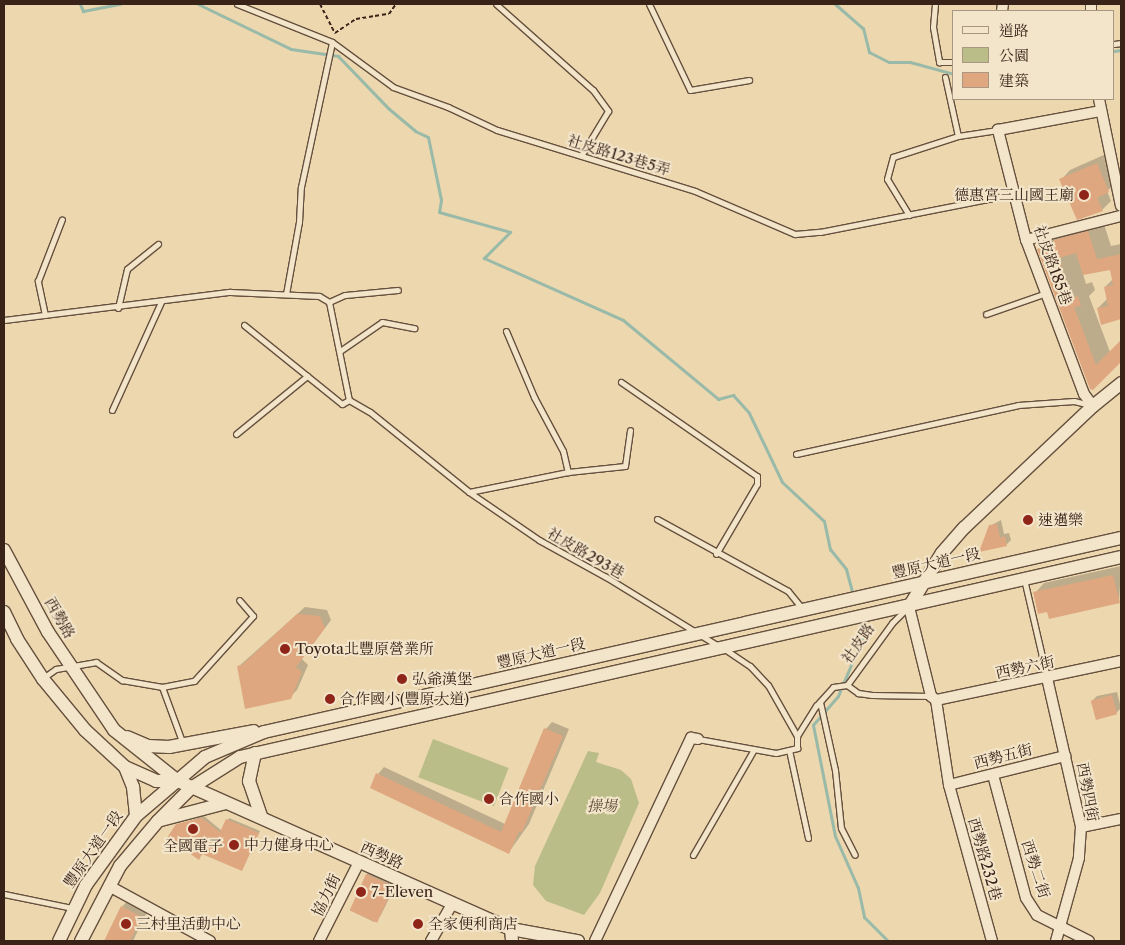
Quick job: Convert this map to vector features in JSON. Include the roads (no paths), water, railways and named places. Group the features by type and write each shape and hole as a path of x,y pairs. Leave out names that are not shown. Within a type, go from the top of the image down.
{"street":[{"path":"1099,100 1121,206"},
{"path":"998,130 1101,111"},
{"name":"社皮路185巷","path":"998,130 1026,240 1084,394 1093,406"},
{"path":"1026,240 1121,216"},
{"name":"社皮路","path":"909,607 942,553 964,528 1093,406 1121,383"},
{"name":"豐原大道一段","path":"58,941 72,908 136,816 205,757 264,732 696,635 803,608 1121,538"},
{"name":"西勢路","path":"4,550 70,665 114,730 178,781 226,803 261,816 452,904 512,935 578,941"},
{"path":"81,941 120,866 158,820 192,788 227,764 255,753 909,607 1024,578 1121,557"},
{"name":"西勢路232巷","path":"909,607 933,698 949,785 992,941"},
{"name":"西勢路","path":"4,612 17,639 43,679 85,730 125,767 156,781 178,781"},
{"name":"西勢六街","path":"933,698 1121,663"},
{"name":"西勢四街","path":"1047,678 1081,827 1079,858 1056,941"},
{"path":"114,730 148,746 183,744 248,731 264,732"},
{"path":"595,941 691,738 698,739"},
{"path":"255,753 249,781 261,816"},
{"name":"西勢五街","path":"949,785 1065,756"},
{"path":"125,767 133,787 136,816"},
{"name":"西勢二街","path":"993,775 1026,898 1037,915 1089,941"},
{"path":"158,820 226,803"},
{"path":"1081,827 1121,819"},
{"name":"協力街","path":"320,941 359,862"},
{"path":"108,886 210,941"},
{"path":"431,941 452,904"}],"lane":[{"name":"社皮路123巷5弄","path":"237,4 332,42 393,87 448,106 497,130 695,191 794,234 909,215 1014,194"},
{"path":"496,4 593,90 608,111 581,156"},
{"path":"648,4 690,90 748,80"},
{"path":"935,4 933,27 939,62 952,62"},
{"path":"286,294 299,222 300,187 332,42"},
{"path":"945,76 958,136"},
{"path":"909,215 887,179 893,157 958,136 998,130"},
{"path":"45,316 38,281 41,267 62,219"},
{"path":"118,308 127,269 158,244"},
{"path":"329,302 345,295 398,290"},
{"path":"4,320 118,308 230,292 319,296 329,302 349,400"},
{"path":"986,314 1046,293"},
{"path":"112,410 161,302"},
{"path":"340,351 382,322 414,328"},
{"name":"社皮路293巷","path":"244,325 342,404 349,400 418,448 470,492 538,540 606,577 696,635 724,648 750,666 768,685 797,736"},
{"path":"506,331 534,398 563,451 568,472"},
{"path":"236,434 307,376"},
{"path":"621,382 757,476 756,484 716,554"},
{"path":"796,454 1018,405 1074,401 1093,406"},
{"path":"470,492 568,472 625,466 630,430"},
{"path":"657,519 716,554 788,591 803,608"},
{"path":"1024,578 1047,678"},
{"path":"43,679 56,669 70,665 96,662 122,680 162,687 194,681 253,616 239,600"},
{"name":"社皮路","path":"789,750 797,748 797,736 820,702 833,688 847,685 892,623 909,607"},
{"path":"847,685 858,693 933,698"},
{"path":"162,687 183,744"},
{"path":"820,702 835,770 841,828 856,855"},
{"path":"698,739 753,751 776,753 789,750 808,838"},
{"path":"693,855 753,751"},
{"path":"4,894 72,908"}],"waterway":[{"path":"80,4 83,11 120,4"},
{"path":"198,4 291,49 338,56 388,108 415,131 428,137 441,200 439,212 510,232 484,258 623,320 718,399 733,395 749,413 782,482 824,521 830,549 846,569 853,596"},
{"path":"835,4 863,28 869,52 889,62 910,62 952,73"},
{"path":"1115,51 1121,50"},
{"path":"859,619 863,636 838,696 813,725 835,836 858,888 864,917 888,941"}],"place":[{"name":"德惠宮三山國王廟","path":"1084,195"},
{"name":"速邁樂","path":"1028,520"},
{"name":"Toyota北豐原營業所","path":"285,649"},
{"name":"弘爺漢堡","path":"402,679"},
{"name":"合作國小(豐原大道)","path":"330,699"},
{"name":"合作國小","path":"489,799"},
{"name":"全國電子","path":"193,829"},
{"name":"中力健身中心","path":"234,845"},
{"name":"7-Eleven","path":"361,892"},
{"name":"三村里活動中心","path":"126,924"},
{"name":"全家便利商店","path":"418,924"}],"park label":[{"name":"操場","path":"602,806"}]}
